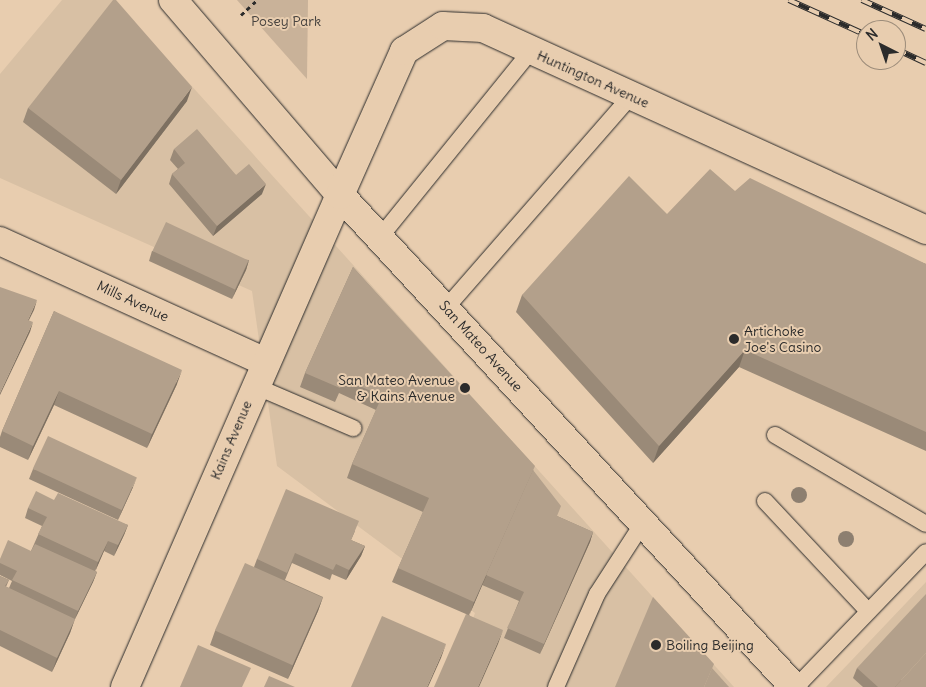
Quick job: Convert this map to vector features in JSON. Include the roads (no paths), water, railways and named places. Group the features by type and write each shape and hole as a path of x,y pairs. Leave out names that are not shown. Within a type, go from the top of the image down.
{"street":[{"name":"San Mateo Avenue","path":"173,0 340,195 381,236 795,687"},
{"name":"Huntington Avenue","path":"340,195 404,51 443,26 483,28 926,230"},
{"name":"Kains Avenue","path":"125,687 260,374 340,195"},
{"name":"Mills Avenue","path":"0,241 260,374"}],"lane":[{"path":"381,236 531,51"},
{"path":"446,308 631,96"},
{"path":"260,374 353,428"},
{"path":"775,435 926,524"},
{"path":"765,501 868,611"},
{"path":"556,687 597,594 643,523"},
{"path":"795,687 926,552"}],"railway":[{"path":"789,0 856,30"},
{"path":"862,0 926,29"},
{"path":"906,54 926,63"}],"place":[{"name":"Artichoke Joe's Casino","path":"734,339"},
{"name":"San Mateo Avenue & Kains Avenue","path":"465,388"},
{"name":"Boiling Beijing","path":"656,645"}],"park label":[{"name":"Posey Park","path":"286,21"}]}
